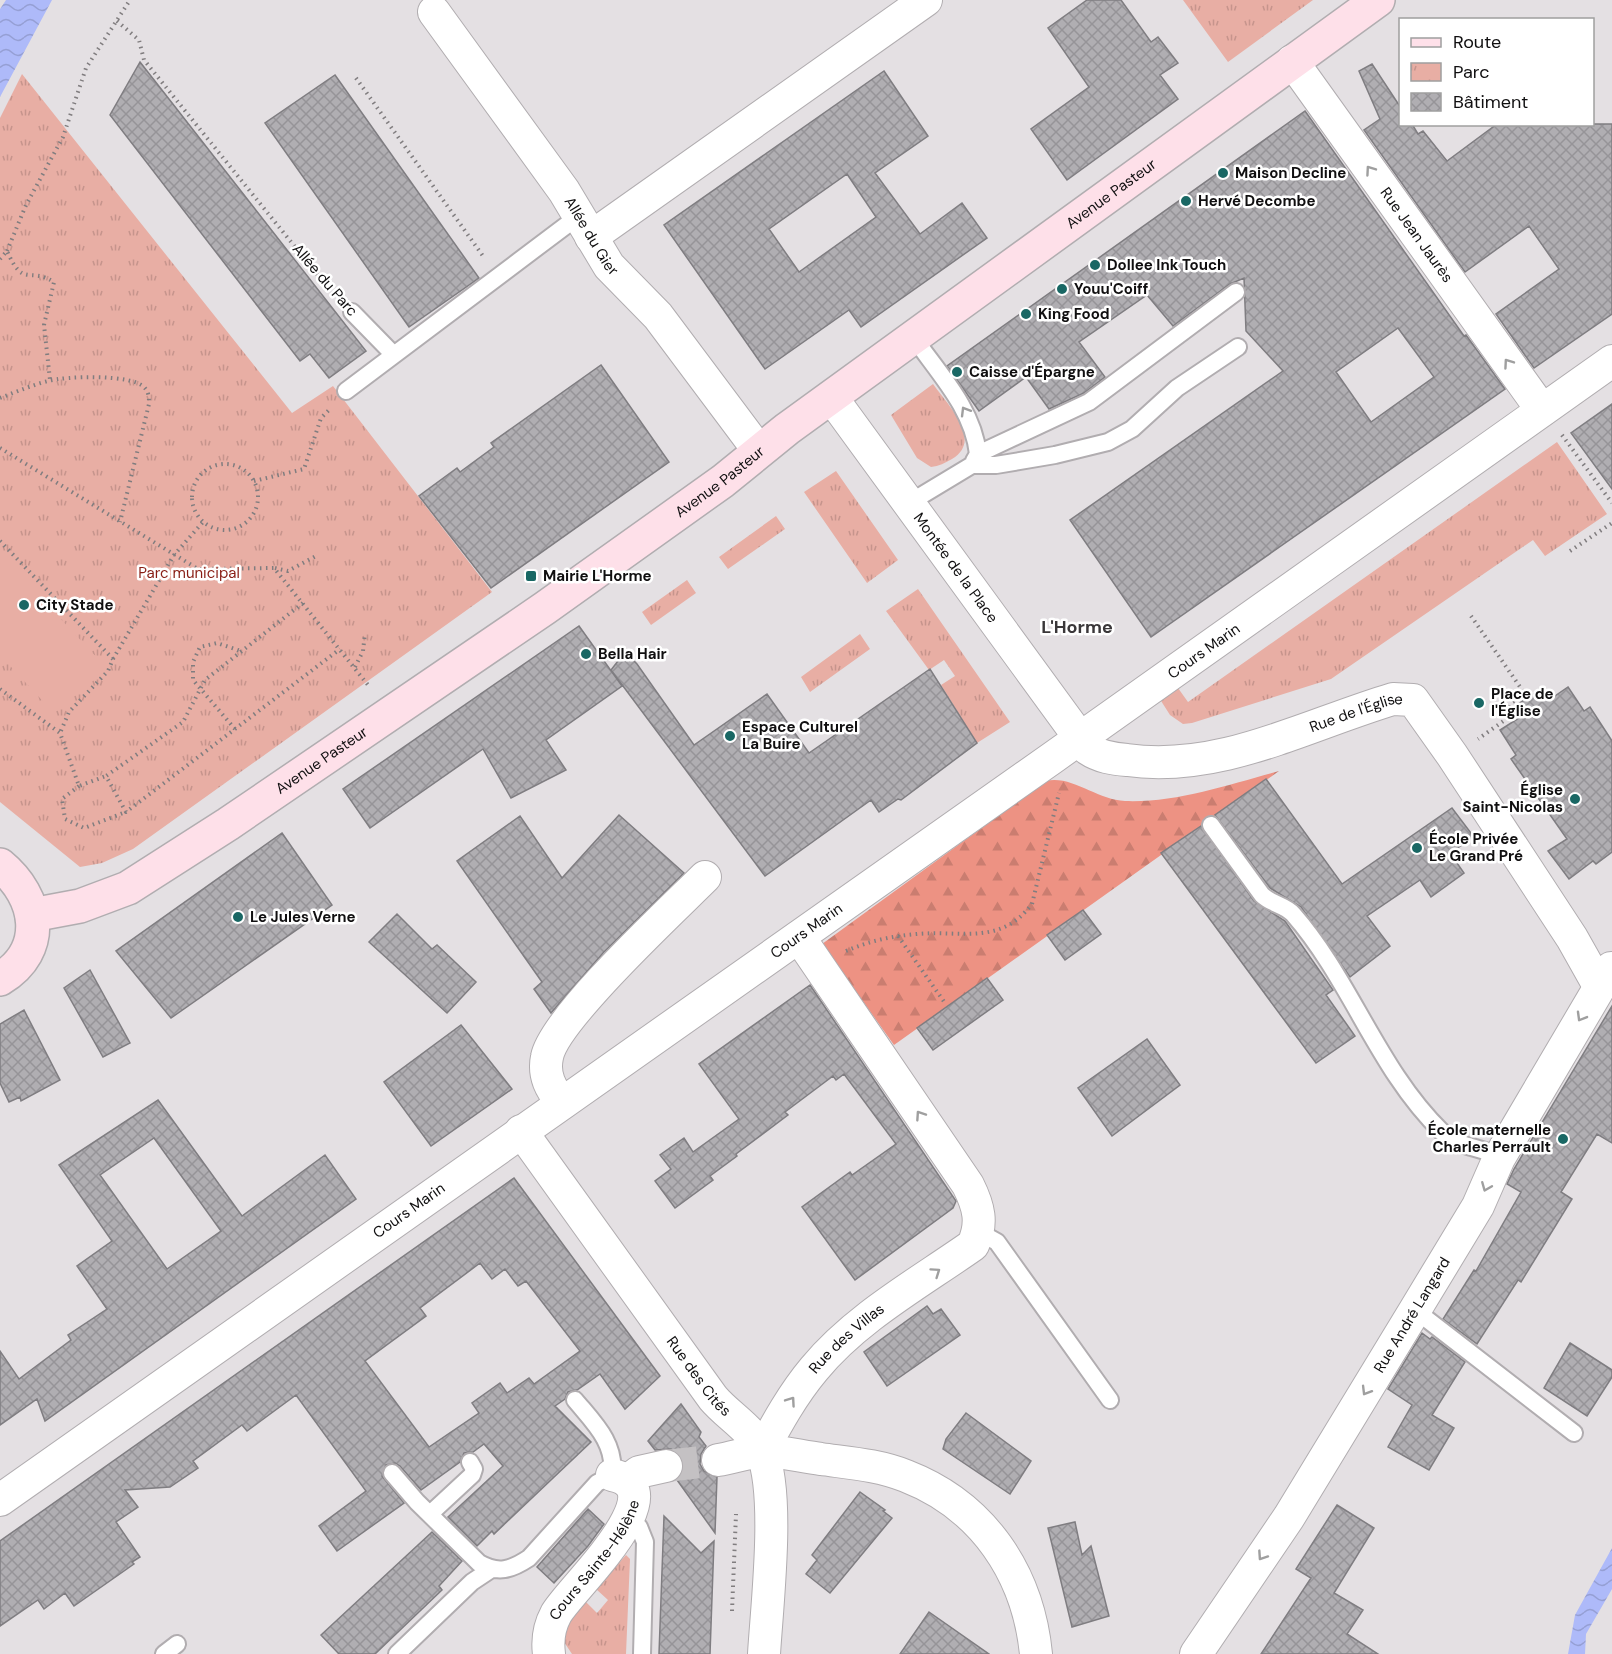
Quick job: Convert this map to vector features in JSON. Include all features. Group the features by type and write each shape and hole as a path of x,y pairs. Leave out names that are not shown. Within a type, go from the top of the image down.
{"main road":[{"name":"Avenue Pasteur","path":"33,915 102,900 138,882 228,824 545,608 723,481 759,451 1378,0"},
{"path":"0,865 16,879 28,897 33,915 31,939 22,958 0,979"}],"street":[{"path":"586,226 926,0"},
{"name":"Allée du Gier","path":"434,12 586,226 609,266 658,316 759,451"},
{"name":"Rue Jean Jaurès","path":"1292,61 1551,421"},
{"name":"Cours Marin","path":"0,1500 1052,757 1551,421 1612,361"},
{"name":"Montée de la Place","path":"832,398 1080,738"},
{"name":"Rue de l'Église","path":"1080,738 1096,755 1154,764 1192,762 1230,754 1383,701 1403,698 1413,700 1452,755 1572,938 1606,976"},
{"path":"562,1104 549,1086 546,1072 547,1056 553,1041 604,979 705,877"},
{"path":"799,937 968,1185 976,1201 980,1218 979,1232"},
{"name":"Rue André Langard","path":"1196,1654 1289,1516 1478,1206 1499,1158 1606,976"},
{"name":"Rue des Cités","path":"521,1131 713,1398 727,1415 751,1435 762,1451"},
{"name":"Rue des Villas","path":"762,1451 782,1414 813,1370 833,1348 973,1245 979,1232"},
{"path":"762,1451 769,1491 770,1540 764,1654"},
{"path":"718,1460 762,1451 876,1466 908,1476 962,1507 998,1544 1020,1584 1033,1626 1036,1654"},
{"path":"620,1478 666,1466"},
{"name":"Cours Sainte-Hélène","path":"549,1654 547,1641 557,1612 620,1536 629,1520 633,1496 620,1478"}],"lane":[{"path":"346,391 394,355 586,226"},
{"path":"909,503 975,459 1089,402 1236,292"},
{"name":"Allée du Parc","path":"352,312 394,355"},
{"path":"914,338 966,411 973,426 975,459"},
{"path":"975,459 996,465 1055,456 1108,442 1132,429 1156,404 1238,347"},
{"path":"1211,825 1262,895 1292,912 1340,980 1399,1077 1443,1133 1458,1143 1499,1158"},
{"path":"979,1232 997,1242 1110,1400"},
{"path":"1415,1310 1574,1432"},
{"path":"392,1473 467,1552 490,1570 504,1571 529,1558 589,1491 606,1477 620,1478 605,1437 574,1400"},
{"path":"430,1513 472,1475 474,1469 470,1462"},
{"path":"629,1520 639,1527 645,1542 642,1654"},
{"path":"397,1654 472,1582 490,1570"}],"path":[{"path":"0,259 7,251 26,205 63,137 86,68 130,0"},
{"name":"Allée du Parc","path":"117,21 139,40 144,60 329,290 352,312"},
{"path":"356,78 483,256"},
{"path":"7,251 15,270 27,277 44,276 54,282 44,325 50,380"},
{"path":"0,398 50,380 81,377 120,379 143,386 149,394 149,405 120,522"},
{"path":"254,481 304,469 321,418 346,391"},
{"path":"1551,421 1612,503"},
{"path":"0,448 198,569 274,568 288,571 316,556"},
{"path":"232,465 243,469 254,481 259,496 257,507 244,524 224,531 204,522 193,504 196,482 211,468 232,465"},
{"path":"60,733 69,712 108,671 174,555 204,522"},
{"path":"1570,551 1612,523"},
{"path":"0,541 113,659"},
{"path":"274,568 368,685"},
{"path":"303,603 205,680 183,722 106,776 79,786 62,799 65,819 84,828 126,812 340,648"},
{"path":"1452,755 1505,720 1510,704 1525,694 1471,616"},
{"path":"355,667 363,651 365,633"},
{"path":"235,729 193,680 193,662 200,647 217,643 242,651"},
{"path":"0,689 60,733 79,786"},
{"path":"820,967 861,944 898,936 985,933 1005,927 1021,918 1032,904 1059,793 1052,757"},
{"path":"106,776 126,812"},
{"path":"898,936 945,1003"},
{"path":"731,1618 736,1511"}],"green space":[{"path":"1183,0 1313,0 1228,62"},
{"name":"Parc municipal","path":"22,74 292,413 333,386 492,592 133,849 102,863 80,867 0,802 0,118"},
{"path":"933,384 960,422 964,432 964,442 961,451 952,459 931,467 917,458 891,415"},
{"path":"1557,442 1607,514 1545,556 1533,540 1331,679 1192,723 1183,724 1170,715 1156,693 1173,681 1188,702"},
{"path":"836,471 898,560 867,583 804,492"},
{"path":"776,516 785,529 728,569 719,557"},
{"name":"City Stade","path":"0,554 102,663 52,711 0,655"},
{"path":"687,580 696,593 651,625 642,612"},
{"path":"918,589 1010,722 977,743 941,685 955,676 944,660 929,670 886,611"},
{"path":"860,634 870,649 810,692 801,677"},
{"path":"1279,771 894,1045 822,944 1046,781 1065,781 1115,800 1144,801 1203,792"},
{"path":"626,1555 630,1559 626,1654 572,1654 562,1639 562,1627 585,1601 597,1613 608,1600 596,1589"}],"water":[{"path":"6,0 52,0 0,97 0,9"},
{"path":"1612,1548 1612,1589 1586,1634 1585,1654 1568,1654 1575,1615"}],"building":[{"path":"1087,0 1121,0 1151,42 1158,37 1178,63 1160,75 1178,99 1067,180 1031,129 1089,87 1048,28"},
{"path":"140,62 366,351 329,378 310,354 300,361 110,115"},
{"path":"1372,64 1399,105 1399,126 1413,126 1418,134 1423,131 1447,161 1494,126 1612,124 1612,314 1534,368 1496,314 1559,269 1529,226 1465,272 1364,130 1380,119 1359,71"},
{"path":"884,71 928,136 875,173 920,234 962,203 987,238 861,327 849,310 765,369 664,225","holes":["847,174 876,217 799,272 769,229"]},
{"path":"335,75 479,278 409,327 265,123"},
{"path":"1305,111 1464,336 1466,335 1505,389 1151,637 1070,520 1283,371 1246,331 1244,278 1230,284 1173,326 1147,295 1079,342 1105,377 1084,393 1049,409 1026,377 979,411 947,366","holes":["1398,328 1434,377 1371,422 1336,372"]},
{"path":"601,365 669,462 491,588 419,496 457,468 460,472 494,447 491,443"},
{"path":"1612,404 1612,489 1571,433"},
{"path":"579,626 622,686 546,740 566,770 511,798 483,749 370,828 343,789"},
{"path":"625,652 637,664 694,745 767,694 809,753 930,669 977,743 901,800 898,799 879,812 871,800 765,876 611,670"},
{"name":"Église Saint-Nicolas","path":"1568,687 1584,711 1590,707 1612,741 1612,852 1596,864 1593,861 1569,879 1548,851 1567,839 1511,759 1516,755 1500,730 1519,718 1512,708 1541,689 1549,700"},
{"path":"1266,779 1342,884 1452,808 1474,837 1450,853 1464,873 1431,897 1420,880 1367,916 1390,946 1350,977 1301,907 1270,888 1215,815"},
{"path":"619,815 684,873 603,953 551,1013 534,989 542,982 457,861 520,816 562,878"},
{"path":"1201,826 1254,901 1285,921 1333,990 1326,995 1355,1036 1316,1063 1161,853"},
{"name":"Le Jules Verne","path":"282,833 332,905 171,1018 116,951"},
{"path":"1083,910 1101,934 1065,960 1047,935"},
{"path":"397,914 432,949 437,945 476,982 447,1013 369,942"},
{"path":"90,970 130,1043 103,1057 64,988"},
{"path":"987,978 1003,1000 933,1050 917,1028"},
{"path":"810,985 956,1201 953,1208 855,1280 802,1207 850,1172 852,1175 896,1144 844,1074 836,1080 833,1076 785,1112 788,1115 736,1154 737,1156 710,1176 713,1180 675,1208 655,1181 671,1169 660,1155 684,1138 693,1152 739,1119 699,1064"},
{"path":"1612,1006 1612,1143 1597,1134 1561,1192 1572,1199 1521,1282 1518,1280 1477,1344 1443,1319 1474,1270 1476,1271 1521,1192 1507,1184 1514,1169"},
{"path":"24,1010 60,1080 21,1101 20,1097 9,1102 0,1083 0,1024"},
{"path":"461,1025 512,1089 431,1146 384,1082"},
{"path":"1147,1039 1180,1085 1112,1136 1078,1088"},
{"path":"158,1100 242,1216 325,1155 356,1199 45,1421 37,1399 0,1425 0,1351 19,1379 71,1340 68,1335 107,1309 77,1266 112,1241 59,1165","holes":["154,1138 221,1231 167,1269 100,1175"]},
{"path":"514,1178 660,1376 625,1409 600,1374 577,1390 568,1392 565,1399 555,1406 591,1442 494,1534 492,1531 477,1546 448,1517 503,1466 484,1444 473,1452 464,1453 460,1462 421,1490 400,1466 395,1463 386,1465 382,1476 404,1503 337,1551 319,1526 366,1491 296,1395 247,1431 242,1425 193,1461 198,1468 170,1487 125,1490 138,1507 116,1522 140,1557 132,1562 134,1564 74,1606 65,1593 44,1609 38,1600 0,1626 0,1541","holes":["480,1263 492,1279 505,1269 518,1286 526,1281 580,1351 534,1384 529,1378 507,1393 500,1383 472,1403 479,1413 429,1447 365,1361 426,1316 420,1308"]},
{"path":"927,1306 933,1314 941,1309 960,1335 887,1386 864,1352"},
{"path":"1422,1333 1430,1339 1432,1337 1465,1362 1432,1415 1454,1428 1429,1470 1388,1447 1412,1405 1388,1389"},
{"path":"1570,1343 1612,1370 1612,1377 1587,1416 1544,1388"},
{"path":"681,1404 701,1432 699,1437 706,1446 701,1454 700,1464 704,1471 717,1477 715,1533 677,1480 683,1471 684,1463 680,1454 671,1449 655,1450 648,1441"},
{"path":"966,1413 1031,1461 1010,1494 943,1449 946,1439"},
{"path":"860,1492 892,1518 830,1593 806,1574 817,1560 812,1555"},
{"path":"1337,1505 1374,1528 1334,1593 1363,1610 1347,1634 1378,1654 1261,1654 1311,1578 1296,1569"},
{"path":"588,1509 604,1524 588,1546 554,1583 537,1567"},
{"path":"664,1516 701,1553 714,1541 710,1654 659,1654"},
{"path":"1075,1522 1082,1555 1091,1546 1109,1616 1072,1627 1048,1528"},
{"path":"432,1532 462,1561 439,1586 442,1590 375,1654 339,1654 321,1635"},
{"path":"929,1612 989,1654 900,1654"}],"tunnel":[{"path":"666,1466 718,1460"}],"place":[{"name":"Maison Decline","path":"1223,173"},
{"name":"Hervé Decombe","path":"1186,201"},
{"name":"Dollee Ink Touch","path":"1095,265"},
{"name":"Youu'Coiff","path":"1062,289"},
{"name":"King Food","path":"1026,314"},
{"name":"Caisse d'Épargne","path":"957,372"},
{"name":"Mairie L'Horme","path":"531,576"},
{"name":"City Stade","path":"24,605"},
{"name":"Bella Hair","path":"586,654"},
{"name":"Place de l'Église","path":"1479,703"},
{"name":"Espace Culturel La Buire","path":"730,736"},
{"name":"Église Saint-Nicolas","path":"1575,799"},
{"name":"École Privée Le Grand Pré","path":"1417,848"},
{"name":"Le Jules Verne","path":"238,917"},
{"name":"École maternelle Charles Perrault","path":"1563,1139"}],"district":[{"name":"L'Horme","path":"1077,627"}]}
